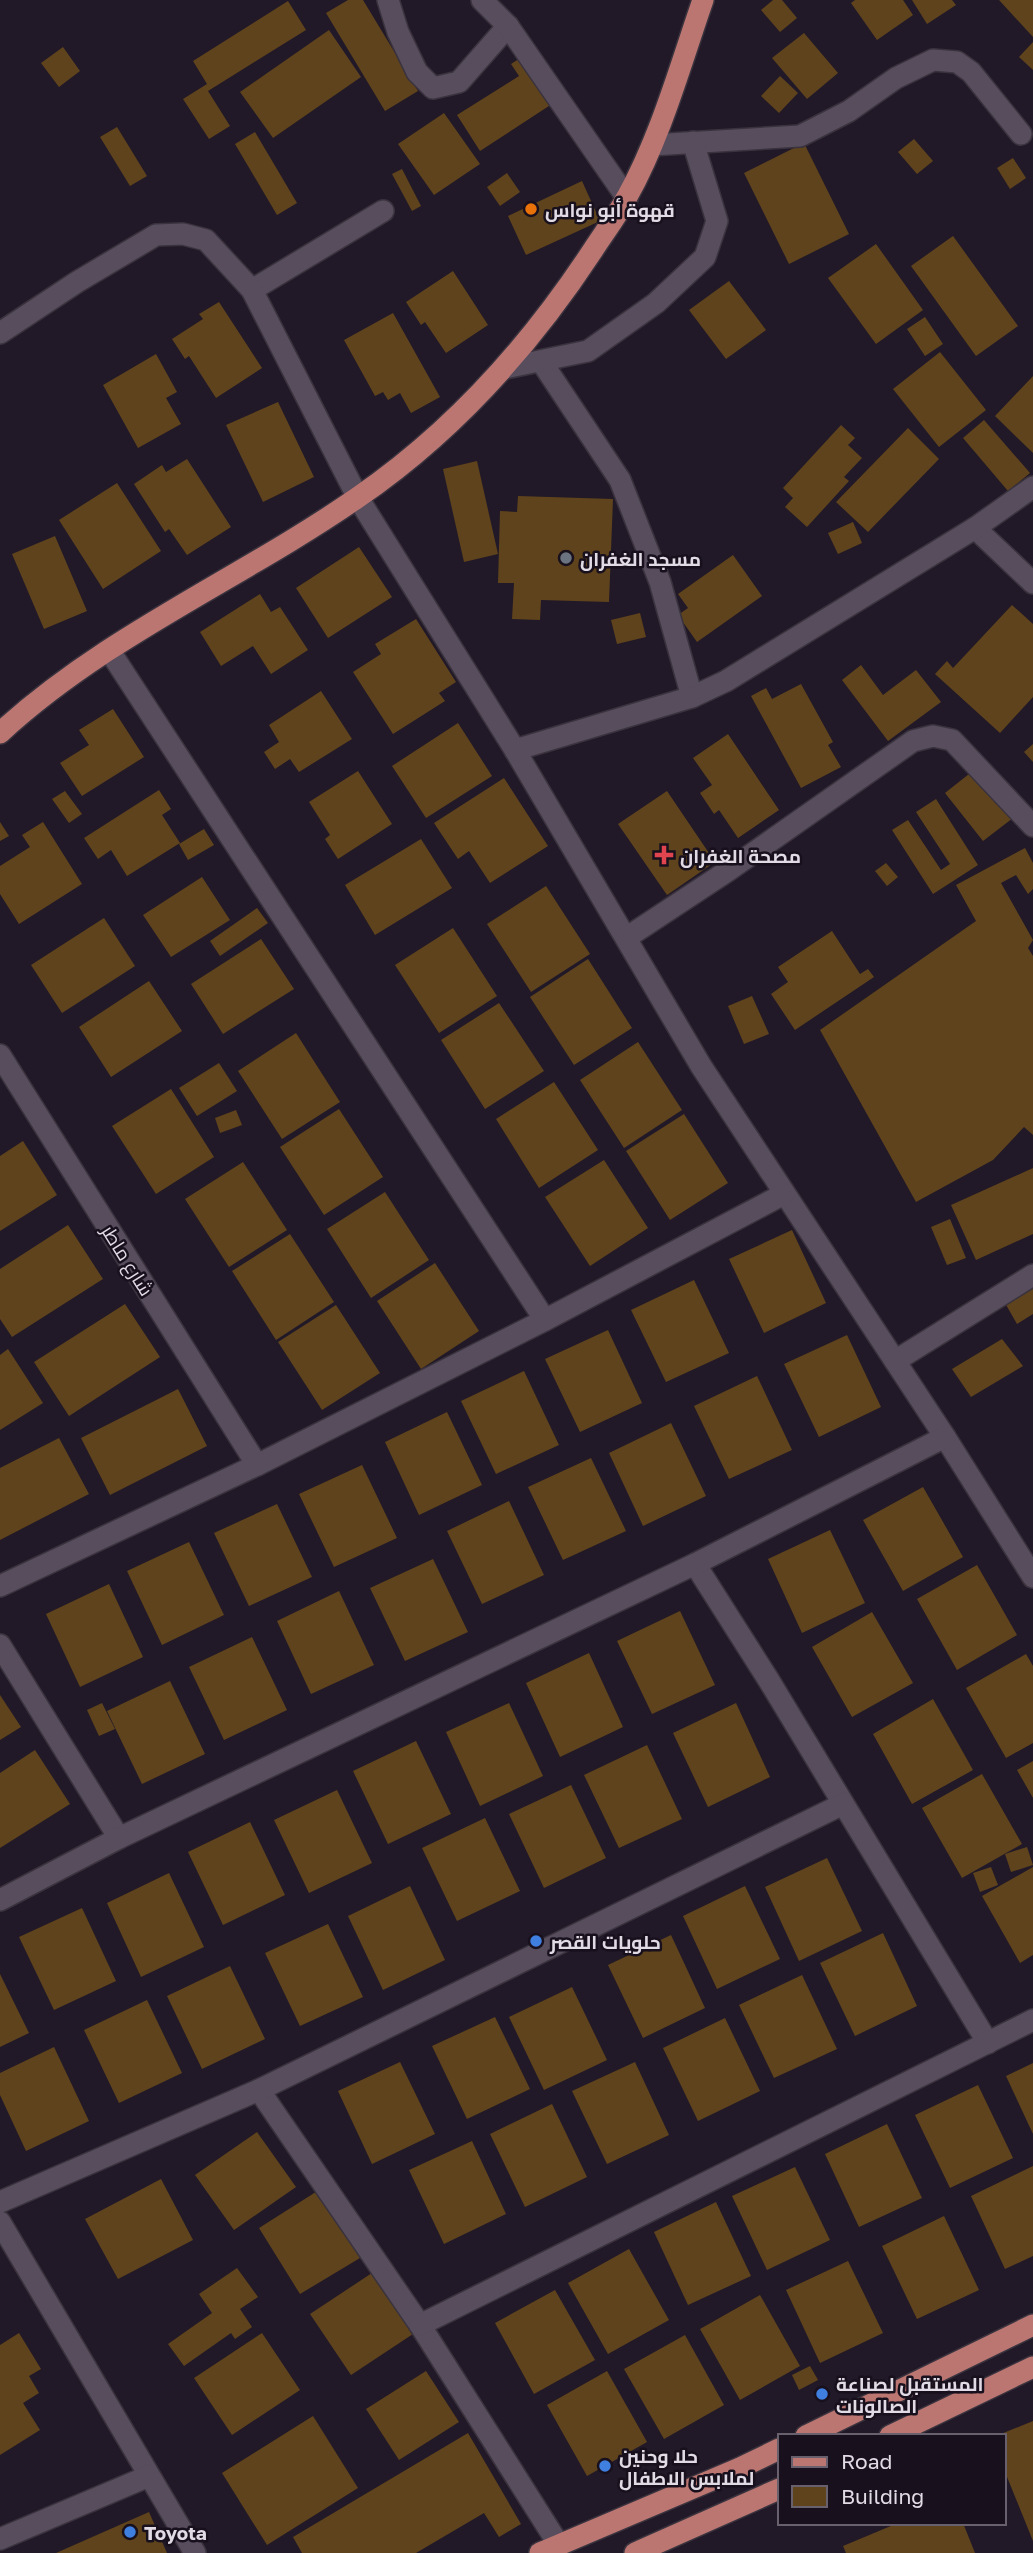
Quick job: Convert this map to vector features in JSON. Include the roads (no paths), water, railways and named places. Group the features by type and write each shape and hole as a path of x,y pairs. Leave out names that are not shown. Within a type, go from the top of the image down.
{"main road":[{"path":"0,733 33,702 109,649 358,498 442,432 505,368 561,299 627,198 652,145 703,0"},
{"path":"810,2434 1033,2325"},
{"path":"894,2434 1033,2367"},
{"path":"550,2549 778,2449"},
{"path":"635,2553 778,2489"}],"street":[{"path":"388,0 398,32 417,72 433,88 459,82 508,26"},
{"path":"482,0 508,26 627,198"},
{"path":"652,145 800,136 849,111 896,78 933,60 957,62 971,72 1021,134"},
{"path":"505,368 588,351 656,303 705,257 717,221 693,142"},
{"path":"252,290 383,211"},
{"path":"0,333 77,282 156,235 183,234 206,240 252,290 358,498 515,750 701,1066 946,1437 1033,1577"},
{"path":"541,361 620,480 660,582 692,697"},
{"path":"515,750 692,697 726,681 975,528 1033,487"},
{"path":"975,528 1033,583"},
{"path":"109,649 545,1320"},
{"path":"626,938 729,870 913,741 923,737 952,740 1033,826"},
{"name":"شارع ماطر","path":"0,1055 257,1465"},
{"path":"0,1587 257,1465 545,1320 784,1194"},
{"path":"895,1361 1033,1275"},
{"path":"0,1900 119,1838 695,1564 946,1437"},
{"path":"695,1564 988,2043"},
{"path":"0,1645 119,1838"},
{"path":"0,2202 258,2090 843,1804"},
{"path":"420,2325 1033,2020"},
{"path":"258,2090 420,2325 550,2549"},
{"path":"0,2222 195,2553"},
{"path":"0,2539 149,2476"}],"place":[{"name":"قهوة أبو نواس","path":"531,209"},
{"name":"مسجد الغفران","path":"566,558"},
{"name":"مصحة الغفران","path":"664,855"},
{"name":"حلويات القصر","path":"536,1941"},
{"name":"المستقبل لصناعة الصالونات","path":"822,2394"},
{"name":"حلا وحنين لملابس الاطفال","path":"605,2466"},
{"name":"Toyota","path":"130,2532"}]}
